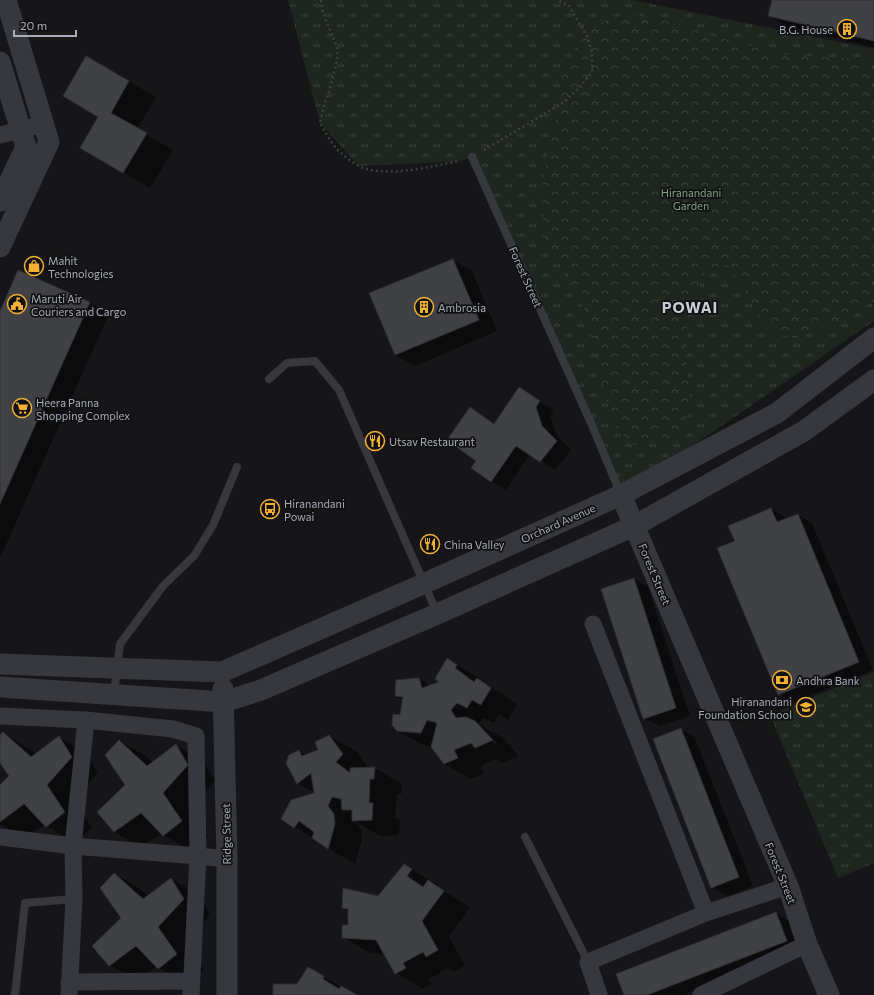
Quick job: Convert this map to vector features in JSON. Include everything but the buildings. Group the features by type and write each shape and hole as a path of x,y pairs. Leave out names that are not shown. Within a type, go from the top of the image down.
{"street":[{"path":"0,248 49,142 4,2"},
{"path":"0,62 26,148 0,202"},
{"path":"0,135 44,124"},
{"name":"Orchard Avenue","path":"222,672 621,495 777,413 874,338"},
{"path":"0,687 224,702 261,690 437,614 634,526 804,431 874,380"},
{"name":"Forest Street","path":"621,495 788,886 807,944 828,995"},
{"path":"594,624 706,913"},
{"path":"0,664 222,672"},
{"name":"Ridge Street","path":"222,672 227,859 227,995"},
{"path":"0,716 86,720 173,729 196,736 198,856 191,988 69,988 74,899 73,846 86,720"},
{"path":"0,838 73,846 227,859"},
{"path":"599,995 588,962 706,913 788,886"},
{"path":"701,995 807,944"}],"lane":[{"name":"Forest Street","path":"472,157 621,495"},
{"path":"269,379 287,363 315,361 339,390 437,614"},
{"path":"114,694 120,644 163,586 194,556 213,525 237,467"},
{"path":"525,837 588,962"},
{"path":"15,995 25,903 74,899"}],"path":[{"path":"321,0 323,13 338,50 336,65 320,123 331,141 341,153 359,166 378,172 406,171 461,161 472,157 564,102 580,87 592,72 592,53 587,36 570,6 557,0"}],"green space":[{"name":"Hiranandani Garden","path":"288,0 633,0 874,49 874,321 621,495 472,157 461,161 359,166 320,123"},
{"path":"631,14 674,23 713,36 787,55 874,60 874,301 843,319 796,338 770,333 728,265 706,270 687,314 686,358 691,411 670,442 631,445 612,422 588,316 565,270 544,236 542,188 550,137 558,114 562,77 580,36 610,18"},
{"path":"874,672 874,863 838,878 770,715"}],"place":[{"name":"B.G. House","path":"847,29"},
{"name":"Mahit Technologies","path":"34,266"},
{"name":"Maruti Air Couriers and Cargo","path":"17,304"},
{"name":"Ambrosia","path":"424,307"},
{"name":"Heera Panna Shopping Complex","path":"22,408"},
{"name":"Utsav Restaurant","path":"375,441"},
{"name":"Hiranandani Powai","path":"270,509"},
{"name":"China Valley","path":"430,544"},
{"name":"Andhra Bank","path":"782,680"},
{"name":"Hiranandani Foundation School","path":"806,707"}],"district":[{"name":"POWAI","path":"690,307"}]}
